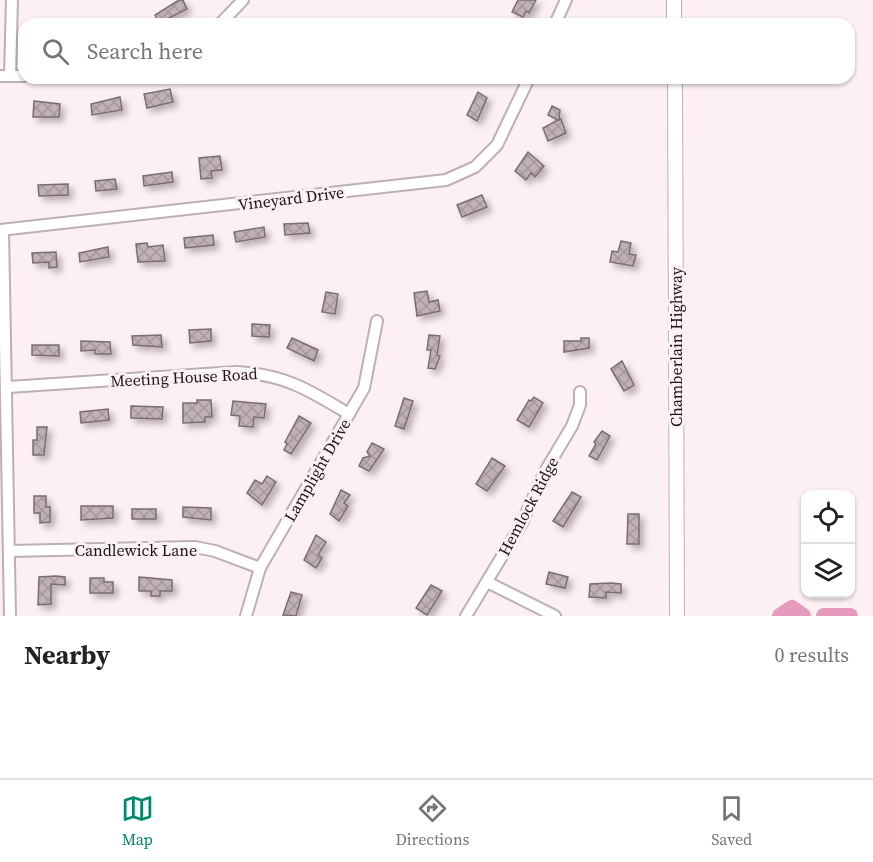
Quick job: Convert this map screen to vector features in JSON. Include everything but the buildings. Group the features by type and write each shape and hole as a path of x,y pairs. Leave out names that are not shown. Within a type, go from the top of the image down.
{"main road":[{"path":"674,0 674,18"},
{"name":"Chamberlain Highway","path":"675,84 677,616"}],"street":[{"path":"5,76 12,0"},
{"path":"226,18 243,0"},
{"path":"558,18 566,0"},
{"name":"Vineyard Drive","path":"2,230 446,180 475,167 497,145 526,84"},
{"path":"2,230 8,387 10,616"},
{"name":"Lamplight Drive","path":"246,616 260,568 364,388 377,321"},
{"name":"Meeting House Road","path":"8,387 236,372 262,373 305,387 349,414"},
{"name":"Hemlock Ridge","path":"466,616 522,523 544,473 572,426 580,405 580,392"},
{"name":"Candlewick Lane","path":"9,551 195,547 214,551 260,568"},
{"path":"487,582 555,616"}],"waterway":[{"path":"780,616 792,608 803,616"},
{"path":"824,616 850,616"}]}
